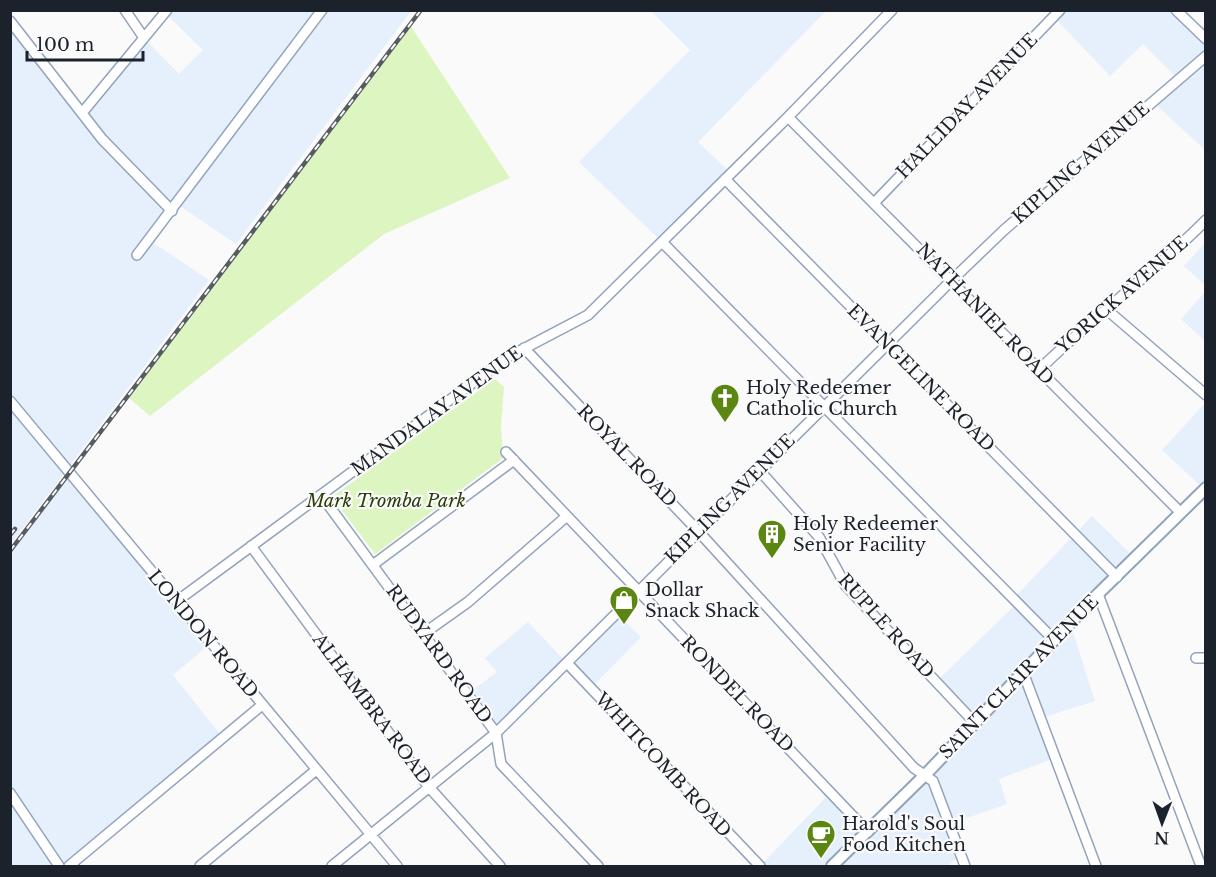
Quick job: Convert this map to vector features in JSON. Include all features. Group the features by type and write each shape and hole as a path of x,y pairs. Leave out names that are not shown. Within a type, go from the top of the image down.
{"street":[{"path":"125,10 144,38"},
{"path":"82,113 167,10"},
{"path":"137,255 322,10"},
{"name":"MANDALAY AVENUE","path":"177,601 524,348 588,315 663,243 892,10"},
{"name":"HALLIDAY AVENUE","path":"875,202 1060,10"},
{"path":"1176,10 1206,39"},
{"path":"10,21 102,139 172,211"},
{"name":"KIPLING AVENUE","path":"332,867 428,786 496,733 886,344 1004,230 1206,56"},
{"name":"NATHANIEL ROAD","path":"788,117 875,202 1180,512"},
{"name":"EVANGELINE ROAD","path":"725,179 1117,577"},
{"name":"YORICK AVENUE","path":"1039,370 1106,309 1159,266 1206,220"},
{"path":"663,243 1054,640"},
{"path":"1106,309 1206,395"},
{"name":"ROYAL ROAD","path":"524,348 699,532 914,768 926,774"},
{"name":"LONDON ROAD","path":"10,401 397,867"},
{"name":"RONDEL ROAD","path":"506,452 868,832"},
{"path":"374,564 514,460"},
{"name":"RUPLE ROAD","path":"759,470 819,537 846,586 974,722"},
{"name":"SAINT CLAIR AVENUE","path":"832,867 926,774 1098,594 1206,488"},
{"name":"RUDYARD ROAD","path":"321,495 374,564 496,733 501,764 598,867"},
{"path":"423,634 468,602 567,516"},
{"name":"ALHAMBRA ROAD","path":"251,546 428,786 500,867"},
{"path":"1098,594 1201,867"},
{"name":"WHITCOMB ROAD","path":"567,663 760,867"},
{"path":"1023,672 1096,867"},
{"path":"69,867 262,705"},
{"path":"200,867 315,771"},
{"path":"926,774 933,781 966,867"},
{"path":"10,792 58,867"}],"shaded area":[{"path":"1060,10 1176,11 1205,39 1205,150 1153,102 1178,79 1143,44 1110,76 1054,17"},
{"path":"167,11 411,11 236,244 177,204 149,240 209,280 11,544 10,21 82,113 144,38 179,74 203,50 165,13"},
{"path":"651,11 826,11 698,142 731,173 663,243 579,162 690,50"},
{"path":"1205,243 1205,285 1184,266"},
{"path":"1205,292 1205,341 1181,319"},
{"path":"1205,403 1205,488 1204,489 1162,450"},
{"path":"70,473 211,643 173,675 223,738 68,866 11,866 10,551"},
{"path":"1092,516 1135,558 1070,623 1095,701 1041,718 1055,758 999,779 1007,804 950,824 961,854 948,866 760,866 831,792 868,832 974,722 936,682 1017,603 1013,599"},
{"path":"616,613 641,637 591,688 567,663"},
{"path":"528,622 567,663 496,733 467,694 497,672 485,658"}],"green space":[{"path":"410,25 510,178 384,234 150,416 128,397"},
{"name":"Mark Tromba Park","path":"495,379 504,387 501,426 503,458 375,554 332,497"}],"railway":[{"path":"10,551 421,10"},
{"path":"10,535 15,529"}],"place":[{"name":"Holy Redeemer Catholic Church","path":"725,424"},
{"name":"Holy Redeemer Senior Facility","path":"772,560"},
{"name":"Dollar Snack Shack","path":"624,626"},
{"name":"Harold's Soul Food Kitchen","path":"821,860"}]}
